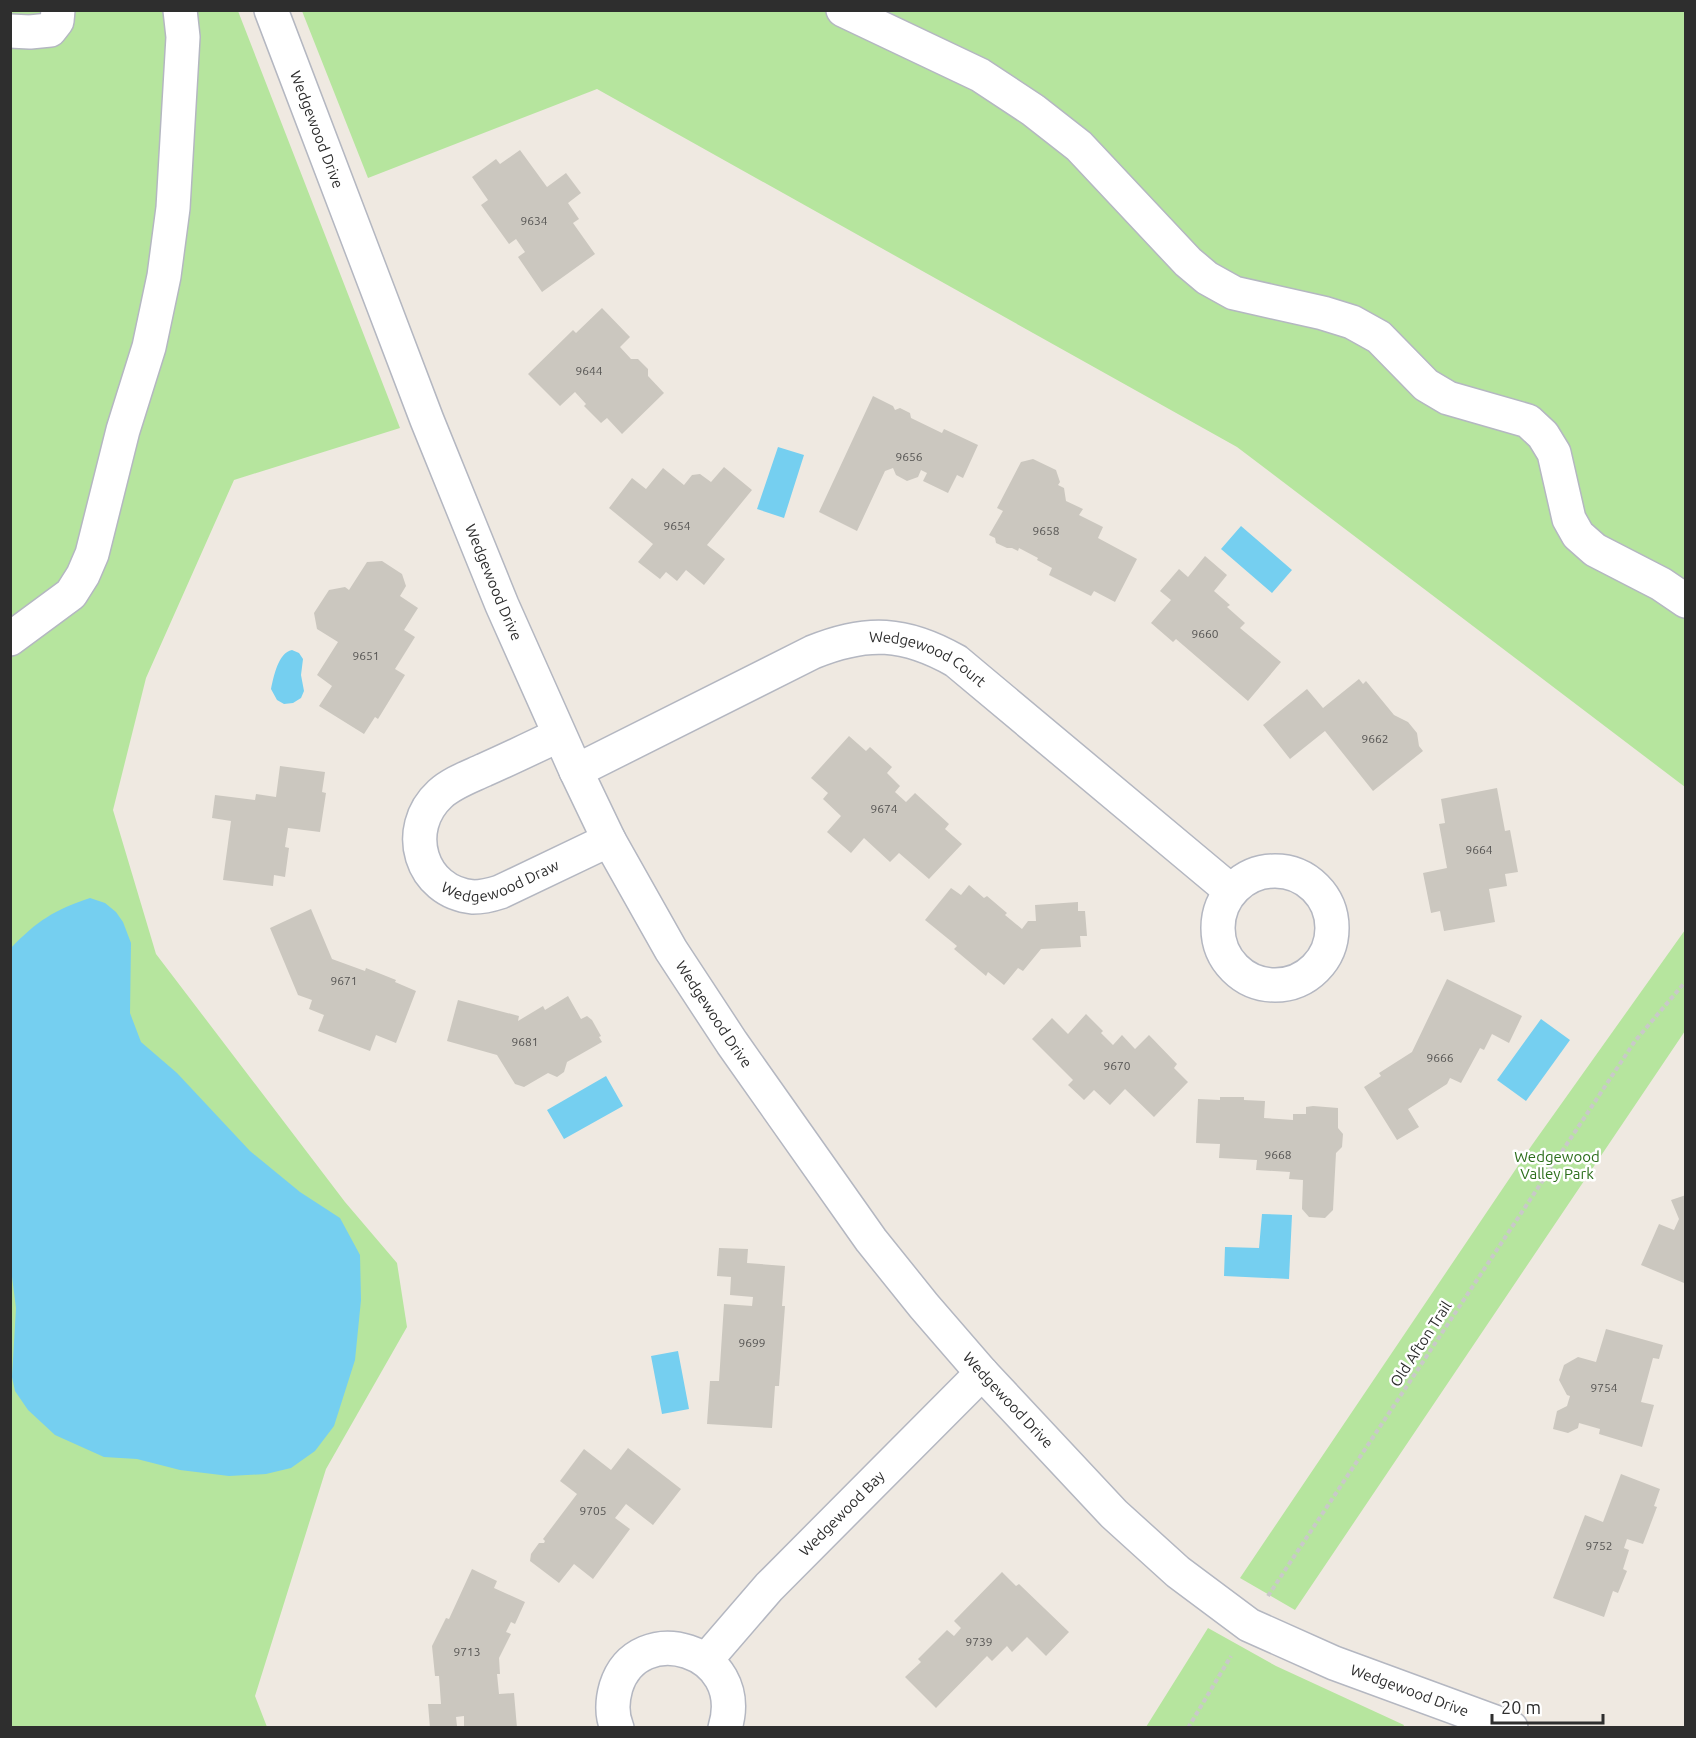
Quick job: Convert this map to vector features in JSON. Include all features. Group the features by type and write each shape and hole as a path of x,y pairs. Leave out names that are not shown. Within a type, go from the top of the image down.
{"street":[{"path":"10,31 50,30 57,21 58,10"},
{"path":"10,639 71,594 83,576 92,554 123,430 149,347 164,276 173,207 183,37 180,10"},
{"name":"Wedgewood Drive","path":"271,10 427,420 502,605 559,735 609,840 671,950 732,1043 871,1240 982,1373 1114,1514 1178,1572 1249,1625 1334,1663 1511,1728"},
{"path":"843,10 980,75 1034,110 1079,146 1188,262 1207,278 1234,293 1323,313 1352,322 1379,337 1426,385 1448,398 1528,421 1544,435 1554,453 1569,519 1578,536 1595,550 1661,584 1686,601"},
{"name":"Wedgewood Court","path":"576,771 813,652 852,638 887,637 921,645 956,661 1231,891"},
{"name":"Wedgewood Draw","path":"559,735 456,783 438,796 423,819 420,831 419,844 426,867 441,884 453,891 462,895 484,896 500,892 609,840"},
{"name":"Wedgewood Bay","path":"706,1660 769,1587 982,1373"},
{"path":"617,1728 613,1718 613,1698 619,1679 632,1663 648,1652 669,1648 688,1651 706,1660 718,1673 727,1690 729,1708 725,1728"}],"path":[{"name":"Old Afton Trail","path":"1188,1728 1249,1625 1635,1041 1686,981"}],"green space":[{"path":"11,11 238,11 400,428 234,480 146,678 113,810 156,954 345,1202 397,1263 407,1327 326,1469 255,1696 267,1727 11,1728"},
{"path":"302,11 1685,11 1685,787 1237,447 597,89 368,178"},
{"name":"Wedgewood Valley Park","path":"1685,930 1685,1031 1295,1610 1240,1578 1532,1145"},
{"path":"1208,1628 1276,1666 1404,1725 1403,1727 1146,1727"}],"water":[{"path":"778,447 804,455 784,518 757,509"},
{"path":"1241,526 1292,570 1272,593 1221,549"},
{"path":"292,650 299,653 303,659 301,675 304,691 301,698 293,703 284,704 277,700 271,689 280,660"},
{"path":"90,898 105,903 116,912 123,922 131,943 130,1013 141,1042 177,1073 250,1151 300,1192 340,1218 360,1255 361,1300 355,1360 334,1426 315,1451 291,1468 266,1474 229,1476 180,1470 137,1459 104,1457 55,1435 28,1410 15,1391 12,1377 16,1308 10,1261 11,948 29,930 47,917"},
{"path":"1541,1019 1570,1040 1526,1101 1497,1080"},
{"path":"606,1076 623,1106 564,1139 547,1110"},
{"path":"1262,1214 1292,1215 1289,1279 1224,1276 1225,1247 1259,1248"},
{"path":"678,1351 689,1409 662,1414 651,1356"}],"building":[{"path":"520,150 547,187 566,173 581,193 568,203 579,219 573,223 595,254 542,292 518,257 525,252 516,239 509,244 481,205 488,200 472,177 496,159 500,164"},
{"path":"602,308 630,337 620,347 631,359 638,359 648,369 648,376 664,393 622,434 607,418 601,423 584,406 586,404 575,392 560,406 528,374 573,330 576,333"},
{"path":"873,396 893,406 895,410 900,408 910,413 911,418 942,433 944,429 978,445 963,478 957,475 948,493 923,481 927,473 921,470 918,477 907,481 896,475 893,468 885,471 857,531 819,512"},
{"path":"1033,459 1056,470 1060,482 1058,485 1064,488 1066,501 1083,509 1079,515 1103,527 1098,538 1137,559 1115,602 1094,591 1091,596 1049,575 1052,568 1037,560 1038,558 1019,548 1018,551 996,543 995,538 989,535 1003,511 997,508 1021,462"},
{"path":"724,467 752,490 707,545 725,559 704,585 686,570 677,581 666,572 660,579 638,562 653,544 609,508 632,478 646,489 663,468 684,485 692,475 700,474 711,482"},
{"path":"1205,556 1227,575 1214,591 1245,623 1240,628 1281,662 1248,701 1176,639 1173,642 1151,623 1171,600 1160,591 1179,569 1188,577"},
{"path":"382,561 402,574 406,586 400,596 418,608 404,630 415,637 395,669 405,675 378,719 375,717 364,734 319,706 332,686 317,675 338,642 317,629 314,613 329,590 345,587 349,590 367,562"},
{"path":"1359,679 1363,684 1366,681 1394,715 1408,722 1417,733 1419,746 1423,751 1373,791 1325,731 1290,759 1263,725 1307,689 1323,708"},
{"path":"849,736 866,751 870,747 892,767 887,773 900,786 895,792 906,802 915,793 949,824 945,829 962,844 929,879 899,853 890,862 864,838 851,853 827,832 841,816 823,799 828,793 811,778"},
{"path":"280,766 325,772 322,792 326,793 320,832 288,828 285,847 289,848 285,877 274,875 273,886 223,880 231,821 212,818 215,795 255,800 256,794 276,797"},
{"path":"1497,788 1505,831 1510,830 1518,872 1505,874 1507,886 1489,889 1495,922 1444,931 1440,911 1431,913 1423,873 1447,868 1439,824 1445,823 1441,799"},
{"path":"969,885 984,898 987,896 1022,929 1028,921 1036,921 1035,905 1078,902 1078,911 1085,911 1087,936 1080,936 1081,947 1041,949 1023,971 1018,968 1004,985 988,972 986,976 954,949 957,946 925,920 951,888 961,895"},
{"path":"311,909 332,959 365,971 366,968 416,991 396,1043 376,1035 370,1051 318,1031 324,1015 309,1009 312,1000 298,995 270,928"},
{"path":"1447,979 1522,1016 1509,1043 1492,1034 1484,1050 1480,1048 1461,1083 1450,1078 1447,1084 1408,1109 1419,1127 1397,1140 1364,1087 1381,1076 1379,1073 1412,1052"},
{"path":"568,996 581,1019 587,1016 592,1020 602,1042 567,1062 564,1072 557,1077 548,1073 524,1087 515,1084 497,1055 447,1041 458,1000 519,1016 518,1021 543,1006 545,1010"},
{"path":"1086,1014 1113,1045 1122,1035 1135,1049 1149,1035 1177,1064 1174,1068 1188,1082 1154,1117 1125,1089 1110,1105 1094,1090 1084,1100 1068,1085 1073,1080 1032,1039 1052,1018 1068,1034"},
{"path":"1220,1097 1244,1097 1244,1100 1265,1101 1264,1118 1293,1120 1293,1114 1306,1114 1306,1107 1338,1108 1338,1128 1343,1134 1342,1147 1336,1153 1333,1210 1325,1218 1309,1217 1302,1209 1303,1180 1289,1179 1290,1172 1256,1170 1257,1160 1219,1158 1220,1144 1196,1143 1198,1099 1220,1100"},
{"path":"1686,1195 1686,1279 1684,1283 1641,1265 1659,1224 1674,1230 1679,1219 1671,1200"},
{"path":"719,1248 748,1249 747,1263 785,1266 782,1306 785,1306 779,1386 775,1386 772,1428 707,1424 710,1381 719,1381 724,1304 752,1306 753,1297 730,1295 731,1277 717,1276"},
{"path":"1606,1329 1663,1345 1659,1359 1653,1358 1641,1402 1654,1405 1642,1447 1599,1434 1600,1429 1579,1423 1578,1428 1568,1433 1553,1429 1557,1411 1567,1406 1570,1396 1567,1395 1559,1380 1564,1365 1578,1357 1596,1362"},
{"path":"628,1448 681,1489 653,1525 626,1504 615,1518 630,1529 593,1579 574,1564 559,1583 530,1561 531,1554 539,1543 544,1543 543,1539 577,1494 560,1481 584,1449 611,1470"},
{"path":"1621,1474 1660,1489 1654,1506 1657,1507 1643,1544 1627,1539 1624,1548 1629,1550 1623,1569 1627,1571 1618,1593 1613,1591 1604,1617 1553,1598 1585,1515 1603,1522"},
{"path":"472,1569 497,1581 494,1588 525,1602 515,1624 511,1622 506,1632 511,1634 499,1658 500,1674 497,1674 499,1694 514,1693 517,1728 464,1728 464,1716 456,1717 457,1726 430,1728 428,1704 441,1704 439,1676 435,1676 432,1646 446,1618 449,1619"},
{"path":"1002,1572 1016,1586 1019,1584 1069,1632 1046,1656 1027,1637 1012,1652 1007,1646 992,1661 987,1656 936,1708 905,1677 921,1662 918,1659 947,1630 954,1636 961,1628 954,1621"}]}
